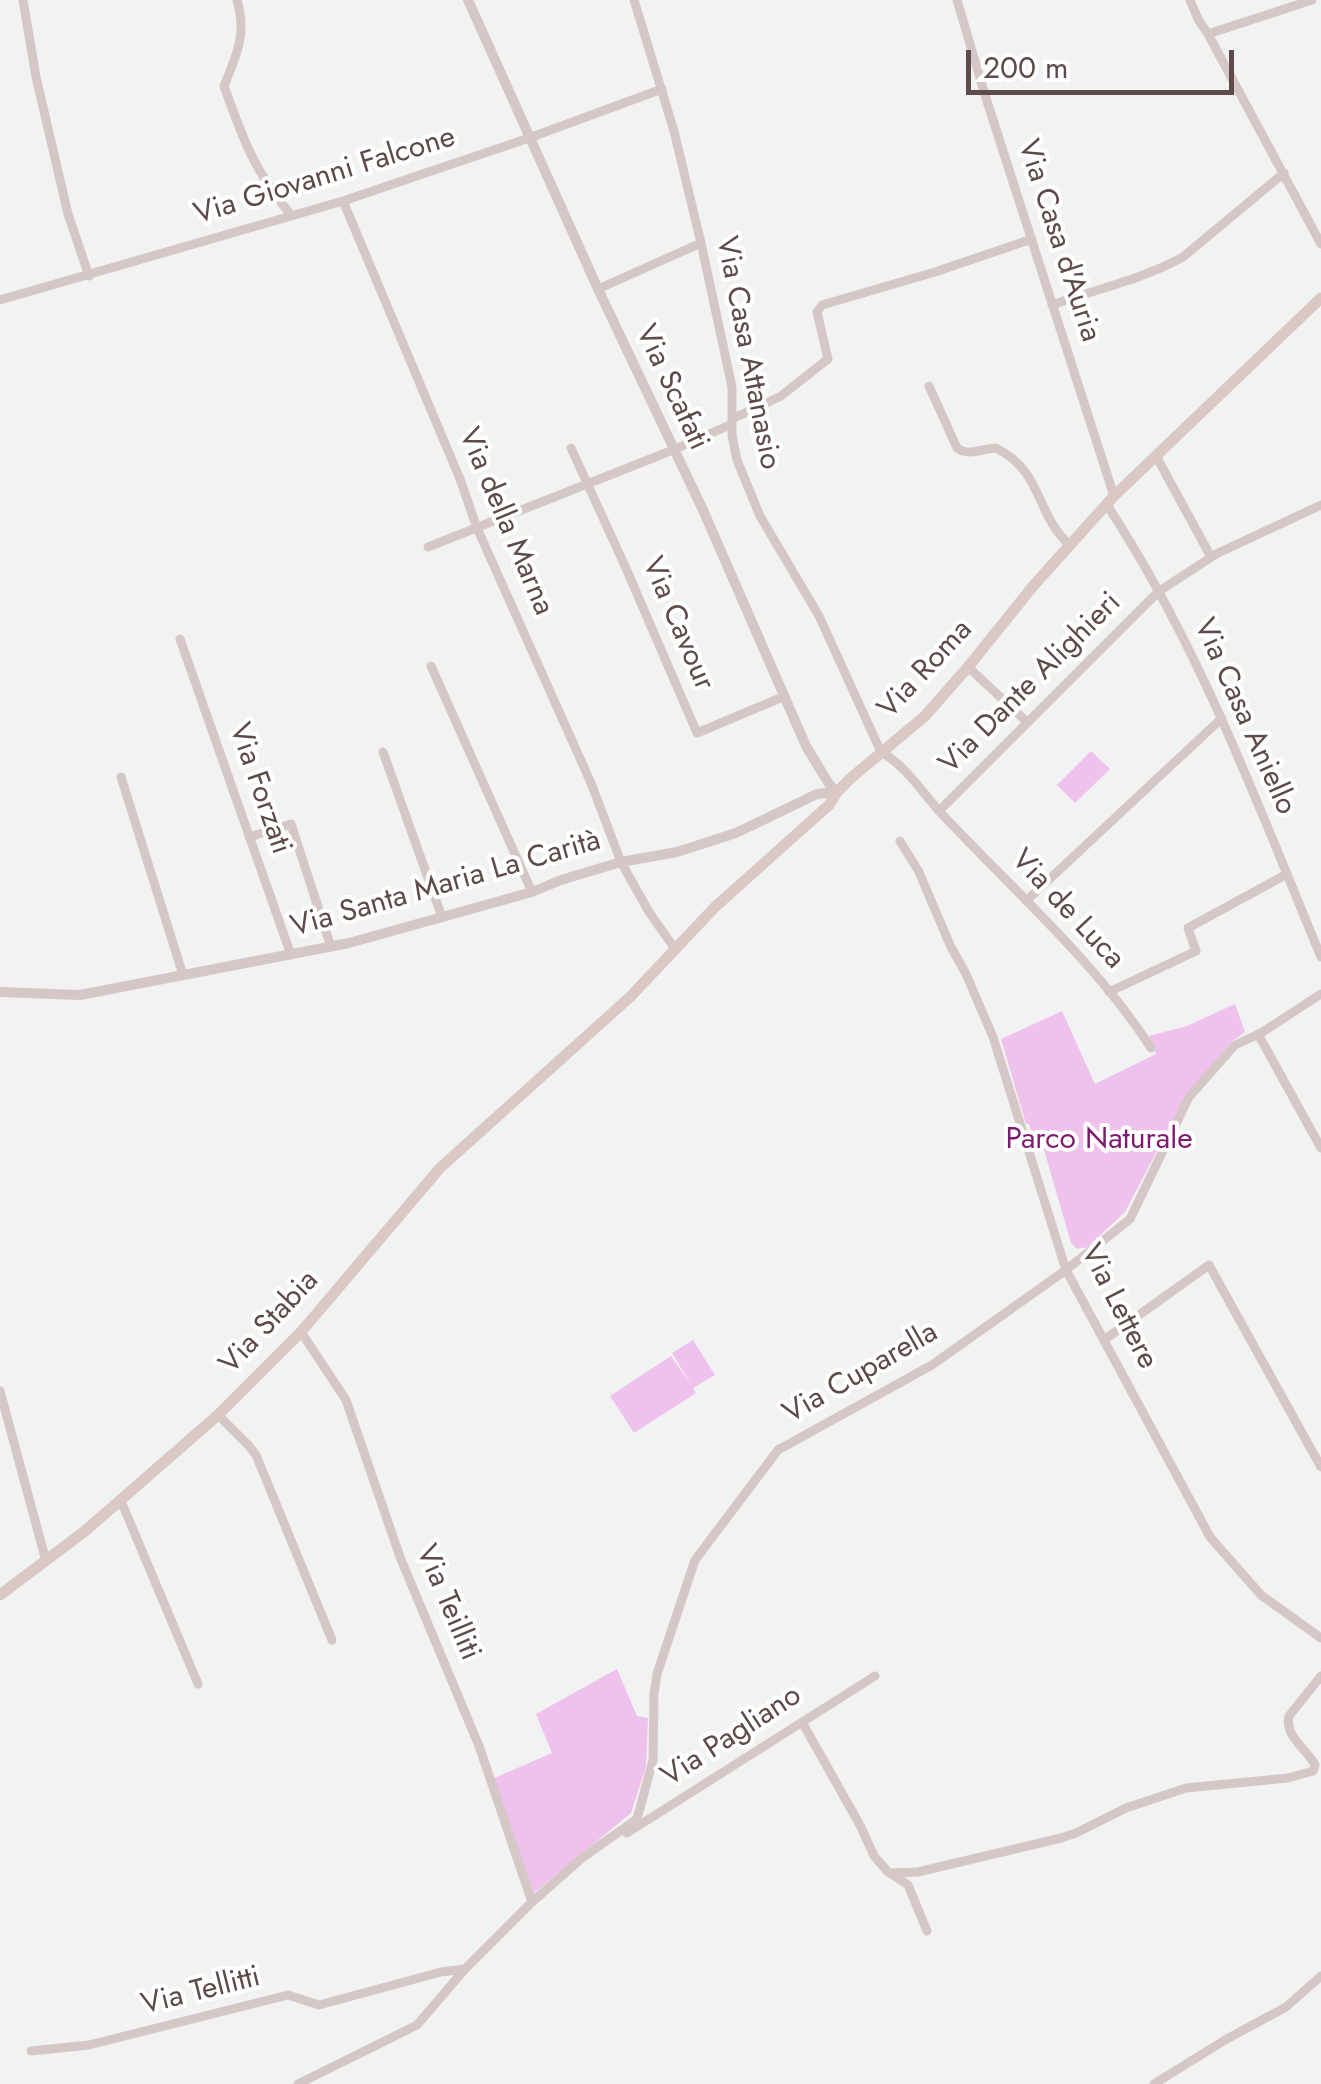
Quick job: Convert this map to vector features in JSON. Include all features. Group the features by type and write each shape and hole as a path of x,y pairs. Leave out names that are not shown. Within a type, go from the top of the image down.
{"main road":[{"name":"Via Roma","path":"556,1065 630,997 714,908 829,806 837,792 925,716 1111,500 1321,298"},
{"name":"Via Stabia","path":"0,1595 121,1500 218,1415 301,1332 440,1168 556,1065"}],"street":[{"path":"23,0 36,77 68,214 89,276"},
{"path":"237,0 242,17 240,48 224,86 246,148 271,191 291,215"},
{"name":"Via Scafati","path":"468,0 806,746 837,792"},
{"name":"Via Casa Attanasio","path":"634,0 662,89 701,243 732,387 736,458 760,516 819,616 881,752"},
{"name":"Via Casa d'Auria","path":"957,0 1111,500"},
{"path":"1190,0 1321,244"},
{"path":"1208,34 1312,0"},
{"name":"Via Giovanni Falcone","path":"0,300 342,201 662,89"},
{"path":"1052,305 1114,286 1182,258 1284,173"},
{"name":"Via della Marna","path":"342,201 477,528 591,782 621,862 648,912 675,950"},
{"path":"428,546 673,450 781,396 828,359 817,312 822,305 1032,240"},
{"path":"598,289 701,243"},
{"path":"929,386 957,448 972,452 996,448 1019,462 1032,479 1056,534 1070,546"},
{"name":"Via Cavour","path":"571,448 697,733 786,696"},
{"path":"1156,456 1211,557"},
{"name":"Via Casa Aniello","path":"1111,500 1222,718 1321,957"},
{"name":"Via Dante Alighieri","path":"940,812 1158,592 1211,557 1321,505"},
{"name":"Via Forzati","path":"180,639 291,955"},
{"path":"431,666 532,892"},
{"path":"968,667 1027,722"},
{"path":"1026,901 1222,718"},
{"path":"383,752 442,917"},
{"name":"Via de Luca","path":"881,752 892,758 1110,992 1151,1048"},
{"path":"121,777 183,976"},
{"name":"Via Santa Maria La Carità","path":"0,992 80,996 331,947 532,892 621,862 677,852 736,833 817,794 837,792"},
{"path":"249,837 292,824 331,947"},
{"name":"Via Lettere","path":"900,840 919,872 993,1036 1066,1270 1210,1537 1261,1594 1321,1638"},
{"path":"1110,992 1196,951 1188,928 1286,874"},
{"name":"Via Cuparella","path":"532,1902 582,1858 638,1819 653,1760 656,1674 695,1560 778,1450 932,1364 1066,1270 1130,1219 1189,1097 1235,1044 1321,994"},
{"path":"1258,1034 1321,1148"},
{"path":"1104,1340 1209,1265 1321,1467"},
{"name":"Via Teilliti","path":"301,1332 346,1400 400,1557 479,1746 532,1902"},
{"path":"0,1390 46,1561"},
{"path":"218,1415 256,1455 332,1640"},
{"path":"121,1500 198,1684"},
{"name":"Via Pagliano","path":"614,1836 627,1833 875,1676"},
{"path":"891,1873 918,1872 1076,1834 1126,1808 1186,1788 1288,1778 1313,1770 1313,1760 1287,1724 1321,1676"},
{"path":"802,1722 874,1856 908,1885 927,1931"},
{"path":"298,2084 417,2025 465,1969 532,1902"},
{"name":"Via Tellitti","path":"30,2051 90,2045 288,1995 319,2005 465,1969"},
{"path":"1154,2084 1286,2007 1321,1976"}],"green space":[{"path":"1091,751 1110,769 1075,803 1057,785"},
{"name":"Parco Naturale","path":"1235,1004 1245,1032 1231,1042 1184,1099 1125,1212 1088,1247 1077,1249 1071,1243 1042,1143 1035,1145 1026,1124 1001,1039 1062,1011 1095,1084 1156,1054 1149,1036 1187,1026"},
{"path":"693,1340 715,1375 693,1388 696,1393 634,1433 610,1396 671,1356 692,1386 672,1353"},
{"path":"617,1669 637,1716 648,1718 646,1767 631,1813 534,1893 492,1779 552,1753 536,1714"}]}
